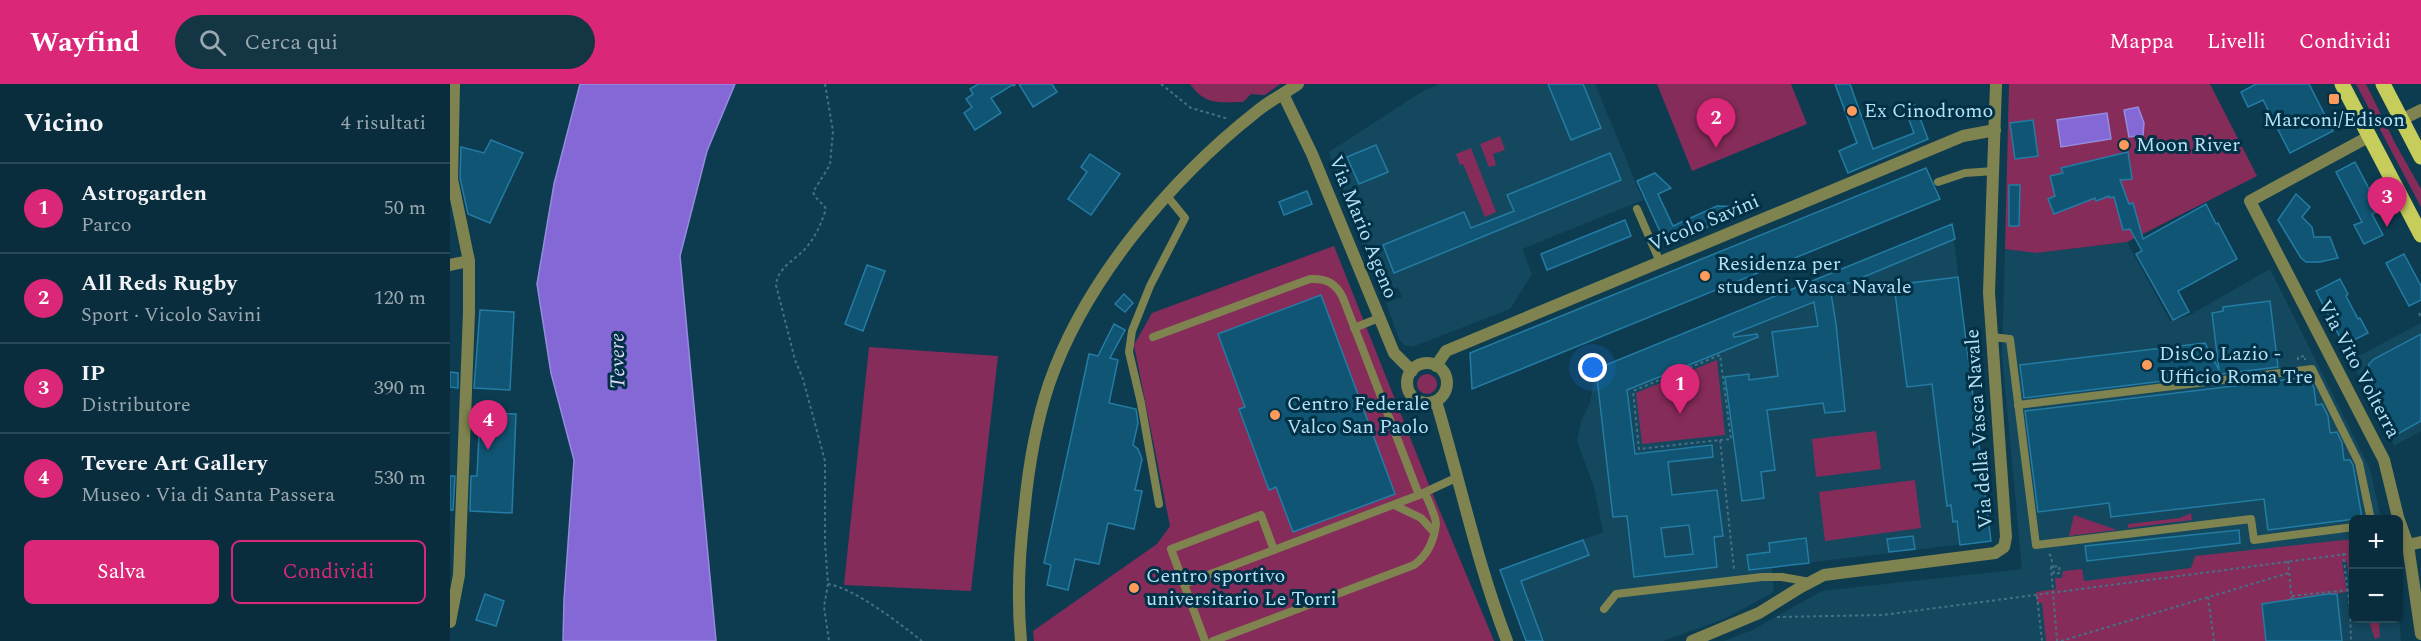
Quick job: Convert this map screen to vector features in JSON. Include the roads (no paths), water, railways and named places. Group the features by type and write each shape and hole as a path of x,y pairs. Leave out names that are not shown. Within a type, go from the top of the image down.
{"main road":[{"path":"2342,84 2421,235"},
{"path":"2383,84 2421,157"}],"street":[{"path":"450,622 459,575 469,261 452,179 454,84"},
{"path":"1021,641 1019,556 1035,436 1049,385 1067,339 1104,276 1187,173 1258,110 1298,84"},
{"name":"Via della Vasca Navale","path":"1692,641 1760,613 1824,575 1995,553 2004,547 2006,537 1989,293 1996,84"},
{"name":"Via Mario Ageno","path":"1283,94 1312,154 1394,353 1412,371"},
{"path":"2401,120 2421,110"},
{"name":"Vicolo Savini","path":"1436,366 1446,351 1963,136 1995,130"},
{"name":"Via Vito Volterra","path":"2370,136 2250,201 2380,451 2390,477 2401,526 2408,545 2421,634"},
{"path":"450,265 469,261"},
{"path":"1423,364 1436,366 1445,374 1444,392 1436,401 1423,403 1411,396 1407,383 1412,371 1423,364"},
{"path":"1436,401 1474,542 1493,603 1508,641"},
{"path":"2408,545 2421,542"}],"lane":[{"path":"1938,182 1965,173 1994,171"},
{"path":"1159,504 1141,403 1129,352 1132,331 1150,286 1185,218 1167,196"},
{"path":"1637,209 1660,262"},
{"path":"1154,337 1310,279 1320,278 1338,288 1436,523 1425,556 1414,565 1213,641"},
{"path":"1354,328 1379,318"},
{"path":"1991,337 2010,339 2036,545 2251,519 2254,540 2349,528"},
{"path":"2018,405 2312,369 2360,463 2370,515"},
{"path":"1184,584 1394,505 1458,477"},
{"path":"1394,505 1421,518 1433,531"},
{"path":"1205,641 1171,549 1261,515 1274,550"},
{"path":"1604,609 1616,594 1735,580 1782,577 1811,582"}],"water":[{"name":"Tevere","path":"580,84 735,84 707,151 680,256 716,641 563,641 574,460 551,373 537,284 554,184"},
{"path":"2138,107 2144,123 2143,135 2129,137 2124,110"},
{"path":"2107,113 2111,139 2061,147 2057,120"}],"place":[{"name":"Marconi/Edison","path":"2334,99"},
{"name":"Ex Cinodromo","path":"1852,111"},
{"name":"Moon River","path":"2124,145"},
{"name":"All Reds Rugby","path":"1716,148"},
{"name":"IP","path":"2387,227"},
{"name":"Residenza per studenti Vasca Navale","path":"1705,276"},
{"name":"DisCo Lazio - Ufficio Roma Tre","path":"2147,365"},
{"name":"Astrogarden","path":"1680,414"},
{"name":"Centro Federale Valco San Paolo","path":"1275,415"},
{"name":"Tevere Art Gallery","path":"488,450"},
{"name":"Centro sportivo universitario Le Torri","path":"1134,588"}]}
